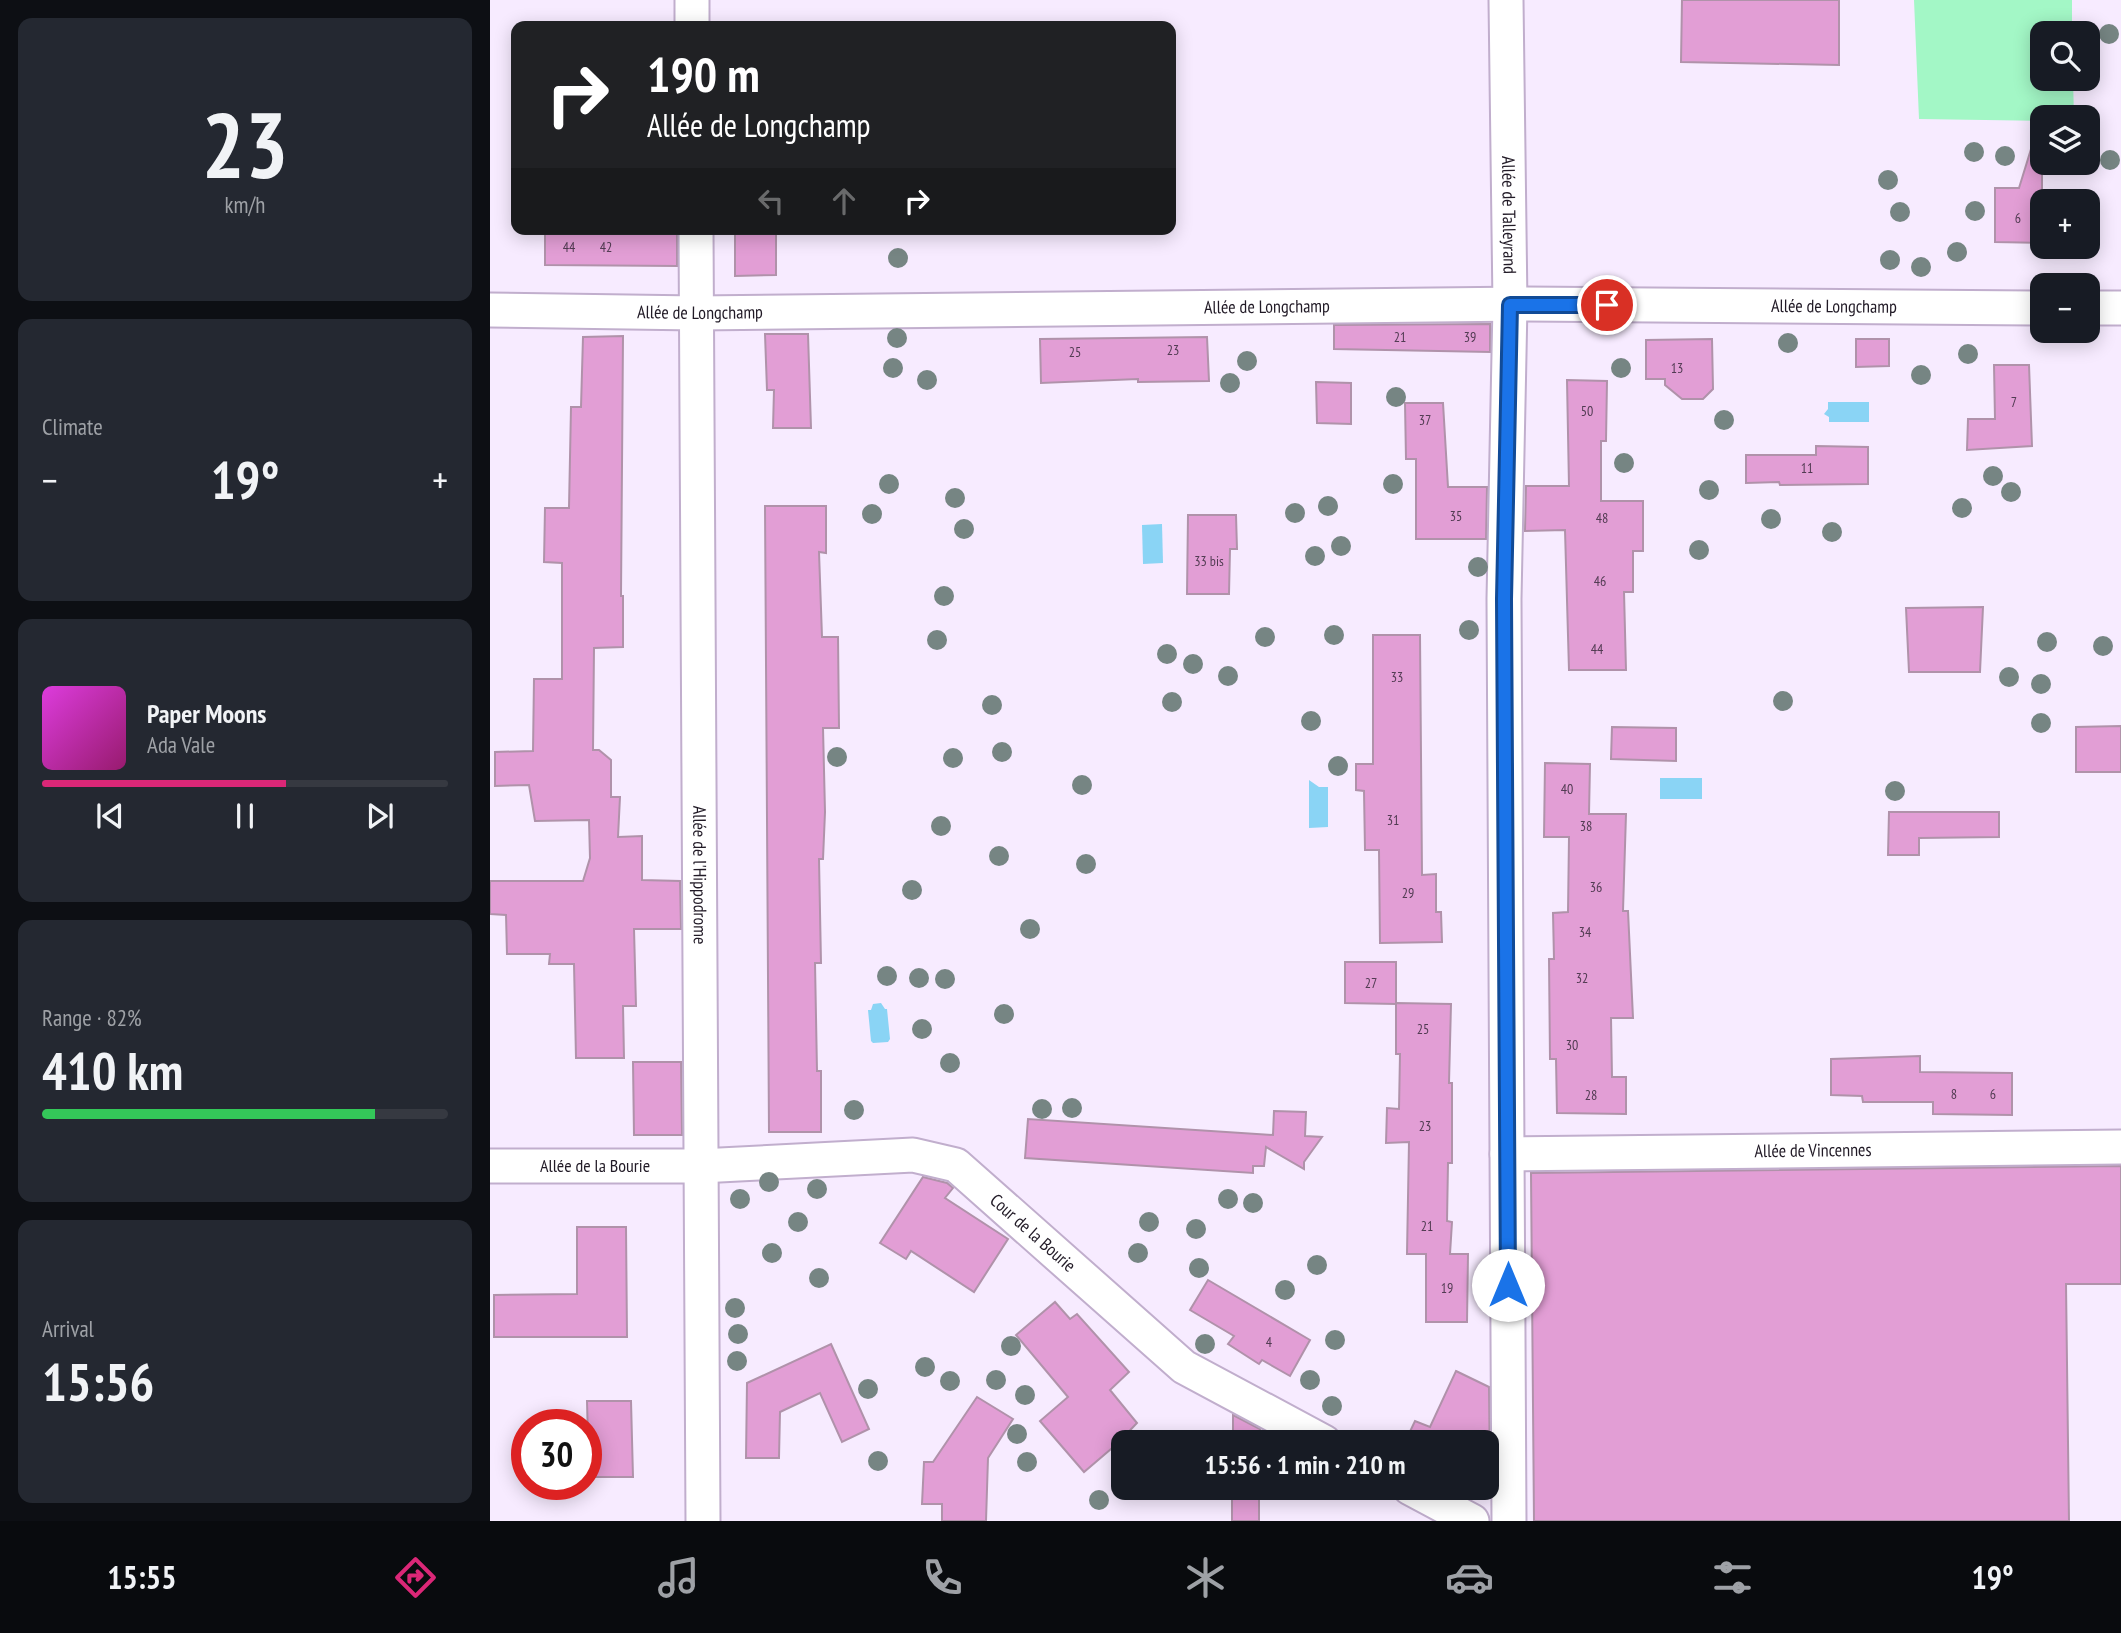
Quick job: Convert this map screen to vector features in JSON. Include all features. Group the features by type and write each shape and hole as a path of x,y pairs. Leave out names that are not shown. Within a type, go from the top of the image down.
{"street":[{"path":"692,0 692,21"},
{"name":"Allée de Talleyrand","path":"1506,0 1510,305 1504,599 1509,1521"},
{"name":"Allée de l'Hippodrome","path":"696,235 703,1521"},
{"name":"Allée de Longchamp","path":"490,310 697,313 1510,305 2030,308"},
{"path":"2100,308 2121,308"},
{"name":"Allée de Vincennes","path":"1507,1154 2121,1147"},
{"name":"Cour de la Bourie","path":"700,1166 914,1155 957,1165 1184,1367 1302,1430"},
{"name":"Allée de la Bourie","path":"490,1166 700,1166"},
{"path":"1432,1500 1472,1521"}],"green space":[{"path":"1914,0 2072,0 2072,21 2030,21 2030,91 2073,91 2074,105 2030,105 2030,121 1919,119"}],"water":[{"path":"1828,402 1869,402 1869,422 1829,422 1829,417 1824,414 1828,409"},
{"path":"1162,524 1163,563 1143,564 1142,525"},
{"path":"1660,778 1702,778 1702,799 1660,799"},
{"path":"1309,780 1319,787 1328,787 1328,827 1309,828"},
{"path":"881,1003 887,1009 890,1039 888,1042 873,1043 868,1010 871,1010 873,1004"}],"building":[{"path":"1682,0 1839,0 1839,65 1681,62"},
{"path":"2030,152 2030,175 2042,175 2042,189 2030,189 2030,243 1995,242 1995,188 2019,188"},
{"path":"545,235 677,235 677,266 545,265"},
{"path":"735,235 776,235 776,275 735,276"},
{"path":"1490,324 1490,352 1334,349 1334,325"},
{"path":"765,334 808,334 811,428 773,428 774,390 767,390"},
{"path":"623,336 623,647 594,648 593,750 599,750 611,760 611,797 620,797 618,837 642,836 642,880 680,881 681,929 634,929 636,1006 623,1006 624,1058 576,1058 574,964 549,964 550,954 507,954 506,915 490,914 490,881 583,881 590,858 589,820 535,821 529,785 495,786 495,752 533,751 534,679 562,679 562,563 544,562 545,508 569,508 571,407 581,407 583,337"},
{"path":"1207,337 1209,381 1138,382 1138,379 1041,383 1040,339"},
{"path":"1712,339 1713,389 1703,399 1682,399 1665,385 1665,379 1646,379 1646,340"},
{"path":"1856,339 1889,339 1889,366 1856,367"},
{"path":"1994,365 2029,365 2032,446 1967,450 1968,419 1995,419"},
{"path":"1567,380 1607,381 1606,441 1601,441 1601,501 1643,501 1643,551 1633,551 1633,592 1624,592 1626,670 1569,670 1565,530 1525,531 1526,486 1569,486"},
{"path":"1316,382 1351,383 1351,424 1317,423"},
{"path":"1405,403 1443,403 1448,487 1487,487 1486,539 1416,539 1416,459 1406,459"},
{"path":"1816,446 1868,447 1868,484 1746,483 1746,455 1816,455"},
{"path":"765,506 826,506 826,553 819,552 822,637 838,637 839,728 823,728 825,812 823,859 819,859 821,963 815,963 817,1071 821,1071 821,1132 769,1132"},
{"path":"1188,515 1236,515 1237,549 1230,549 1229,594 1187,594"},
{"path":"1983,607 1980,672 1909,672 1906,608"},
{"path":"1373,635 1420,635 1422,875 1436,874 1436,912 1441,912 1442,942 1380,943 1379,850 1365,850 1364,791 1356,790 1356,764 1373,764"},
{"path":"2121,726 2121,772 2076,772 2076,727"},
{"path":"1612,727 1676,728 1676,761 1611,759"},
{"path":"1545,763 1590,764 1589,814 1626,814 1623,911 1628,911 1633,1018 1611,1018 1612,1077 1626,1077 1626,1114 1557,1113 1556,1059 1550,1059 1549,959 1554,959 1553,913 1568,912 1569,837 1544,837"},
{"path":"1889,812 1999,812 1999,837 1919,838 1919,855 1888,855"},
{"path":"1345,962 1396,962 1396,1004 1345,1003"},
{"path":"1396,1003 1451,1004 1449,1083 1452,1083 1452,1163 1448,1163 1447,1221 1452,1222 1450,1254 1468,1254 1467,1322 1426,1322 1426,1254 1407,1254 1409,1142 1386,1143 1387,1108 1399,1109 1400,1054 1396,1054"},
{"path":"1920,1056 1920,1072 2012,1073 2012,1115 1933,1114 1933,1102 1863,1102 1862,1096 1831,1095 1831,1059"},
{"path":"633,1062 681,1062 682,1135 634,1135"},
{"path":"1274,1111 1306,1112 1305,1136 1322,1137 1304,1162 1304,1169 1266,1147 1264,1166 1253,1166 1253,1173 1025,1158 1028,1119 1273,1135"},
{"path":"2121,1166 2121,1284 2066,1284 2069,1521 1534,1521 1531,1173"},
{"path":"923,1177 947,1183 953,1188 945,1198 1008,1239 974,1292 911,1251 906,1259 880,1243"},
{"path":"577,1227 626,1227 627,1337 494,1337 494,1295 577,1294"},
{"path":"1208,1280 1310,1340 1290,1376 1262,1360 1259,1364 1228,1344 1234,1336 1190,1310"},
{"path":"1055,1302 1070,1319 1077,1314 1129,1372 1110,1390 1137,1423 1130,1430 1111,1430 1111,1449 1084,1472 1040,1421 1068,1397 1016,1335"},
{"path":"831,1344 869,1429 842,1442 820,1393 780,1412 779,1458 746,1458 747,1383"},
{"path":"1456,1371 1489,1387 1489,1430 1411,1430 1415,1421 1430,1427"},
{"path":"977,1397 1013,1419 988,1458 986,1521 942,1521 942,1504 922,1504 924,1462 933,1462"},
{"path":"587,1401 631,1401 633,1477 602,1477 602,1409 587,1409"},
{"path":"1233,1415 1260,1429 1260,1430 1233,1430"},
{"path":"1232,1500 1259,1500 1259,1521 1232,1521"}],"route":[{"path":"1508,1285 1504,599 1510,305 1607,305"}]}
